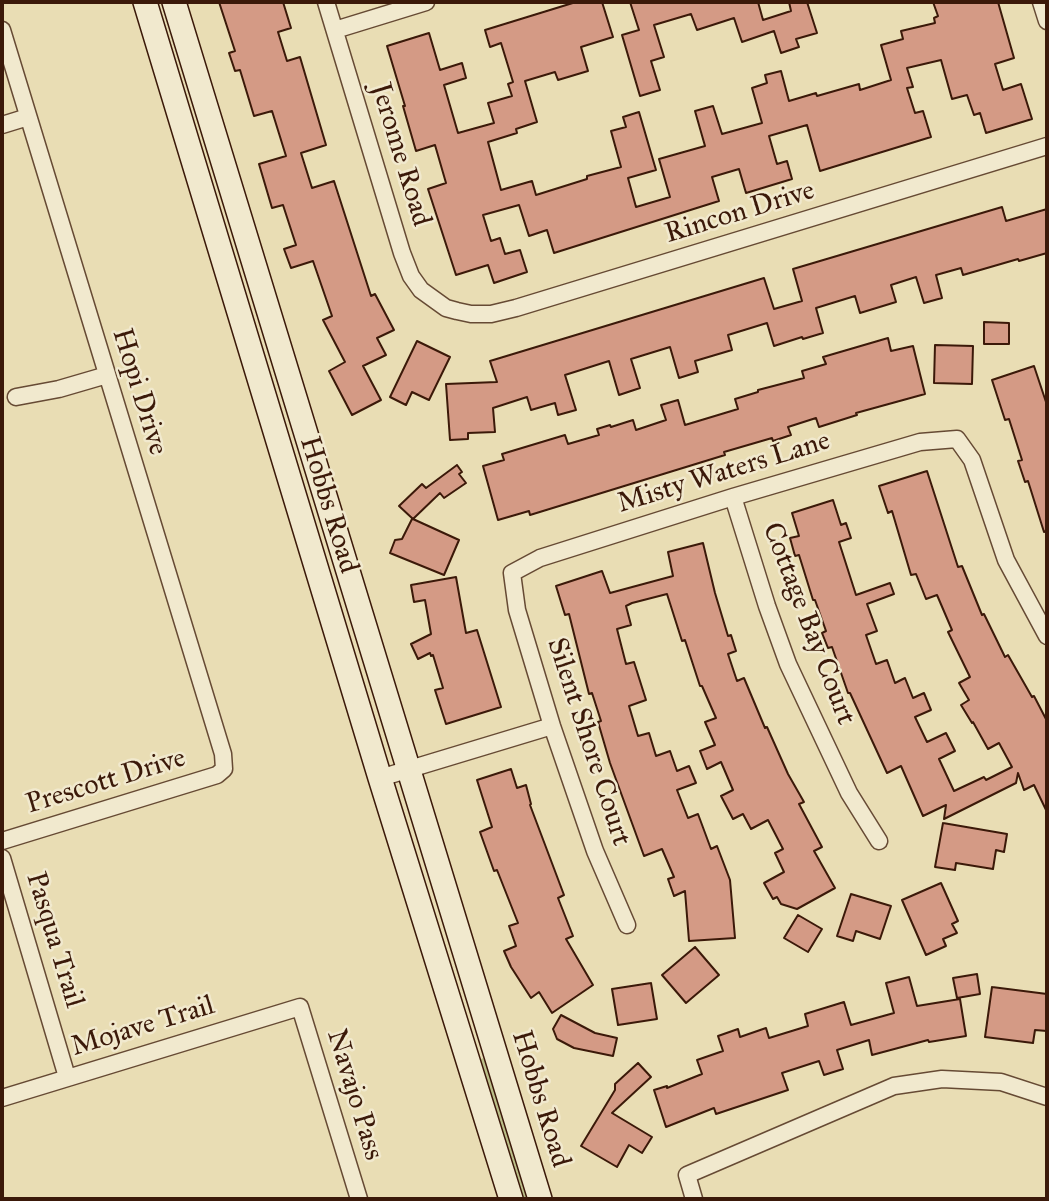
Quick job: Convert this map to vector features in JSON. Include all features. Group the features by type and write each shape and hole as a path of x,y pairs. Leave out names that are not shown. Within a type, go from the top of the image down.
{"street":[{"name":"Hobbs Road","path":"145,2 380,778 511,1199"},
{"name":"Hobbs Road","path":"174,2 540,1199"},
{"name":"Jerome Road","path":"326,2 411,276 421,290 446,308"},
{"path":"335,30 426,2"},
{"path":"1041,2 1047,21"},
{"name":"Hopi Drive","path":"2,30 223,754 224,769"},
{"path":"2,125 28,117"},
{"name":"Rincon Drive","path":"446,308 471,314 491,314 516,309 1047,146"},
{"path":"16,397 59,389 107,375"},
{"name":"Misty Waters Lane","path":"512,573 540,558 733,497 920,442 957,439 972,460 1006,560 1047,636"},
{"name":"Cottage Bay Court","path":"733,497 788,664 849,793 879,841"},
{"name":"Silent Shore Court","path":"512,573 517,610 552,726 595,851 627,925"},
{"path":"380,778 552,726"},
{"name":"Prescott Drive","path":"2,841 217,775 224,769"},
{"name":"Pasqua Trail","path":"2,858 67,1077"},
{"name":"Mojave Trail","path":"2,1098 299,1007"},
{"name":"Navajo Pass","path":"299,1007 359,1199"},
{"name":"Hobbs Road","path":"457,1024 484,1015"},
{"path":"694,1199 687,1175 894,1086 942,1079 1000,1082 1047,1097"}],"green space":[{"path":"483,1058 493,1076 530,1199 520,1199 483,1077 480,1060"}],"building":[{"path":"219,2 283,2 291,28 278,32 287,61 300,57 326,145 301,153 312,188 334,181 371,296 375,294 394,330 377,338 386,355 363,366 381,400 352,415 329,371 345,362 323,320 332,316 313,261 291,268 284,249 296,245 283,205 272,208 259,164 286,156 272,111 254,116 240,70 235,71 229,53 235,51"},
{"path":"576,2 602,2 613,37 581,47 588,71 558,80 555,72 525,81 537,122 516,129 517,133 488,142 501,190 532,181 536,195 621,167 611,131 626,127 623,117 639,112 656,170 628,178 636,207 670,197 659,159 705,146 695,111 713,106 722,134 762,123 752,88 767,83 765,75 781,71 789,101 859,84 860,90 891,80 881,45 903,39 901,31 935,23 934,18 938,16 933,2 998,2 1014,58 995,64 1003,90 1021,84 1032,119 986,133 980,113 974,115 967,95 952,99 941,60 907,68 913,87 907,88 915,113 923,111 931,137 820,171 807,125 769,136 777,164 787,161 792,179 746,193 739,169 712,177 719,201 554,253 547,230 529,236 519,205 483,215 491,241 500,238 505,254 520,250 527,272 494,283 488,265 456,275 428,189 446,183 435,145 416,151 387,46 429,33 440,70 462,63 466,78 444,85 458,133 494,123 488,103 512,96 508,84 513,82 501,43 490,47 485,30"},
{"path":"630,2 758,2 763,20 791,11 789,2 807,2 817,33 796,39 799,47 781,53 774,31 742,42 734,18 697,30 691,14 654,25 664,57 651,61 660,90 640,96 622,35 639,30"},
{"path":"1002,207 1006,221 1047,209 1047,253 963,275 961,268 936,275 942,298 924,303 916,277 891,285 896,302 860,313 855,296 816,308 823,333 803,339 802,337 774,346 767,323 728,335 732,350 695,361 698,372 679,378 670,347 631,359 640,388 619,395 609,361 565,375 576,410 558,415 555,403 531,410 527,397 493,408 495,432 468,433 468,439 450,440 446,384 497,382 490,361 764,278 774,309 802,301 793,269"},
{"path":"984,322 1009,323 1009,344 984,344"},
{"path":"888,338 891,351 913,346 925,394 856,413 857,415 819,427 816,418 788,427 791,435 773,441 772,438 724,452 725,455 530,515 529,511 498,520 483,466 504,460 502,454 565,435 568,444 599,435 597,429 633,420 636,430 666,420 661,405 678,400 685,425 738,409 735,399 804,378 802,371 826,364 823,357"},
{"path":"417,341 450,357 429,400 412,392 406,405 390,397"},
{"path":"935,345 973,346 972,384 934,383"},
{"path":"1034,366 1047,405 1047,531 1044,532 1028,481 1025,482 1018,461 1022,460 1009,419 1005,420 992,380"},
{"path":"457,465 462,472 459,474 466,483 444,498 440,493 413,519 399,506 422,484 426,488"},
{"path":"927,471 958,567 962,566 982,615 984,614 1005,657 1008,655 1047,721 1047,812 1034,785 1024,790 1018,773 1016,783 944,819 946,805 923,816 901,766 887,773 848,693 832,647 828,648 822,633 826,631 799,555 795,556 790,538 799,536 792,513 833,500 841,525 846,523 851,538 839,542 856,595 890,583 894,594 867,604 877,631 866,635 876,664 887,660 895,683 905,678 913,698 924,693 931,710 915,717 927,742 946,733 955,751 939,759 954,791 1012,767 999,743 988,749 961,705 969,700 959,683 970,677 948,632 952,630 937,595 926,599 916,574 911,575 892,511 888,513 879,486"},
{"path":"412,519 459,540 444,575 390,553 395,540 402,539"},
{"path":"703,543 728,636 731,635 736,651 728,654 737,681 744,678 765,728 767,727 804,802 799,804 822,847 814,851 835,888 797,909 781,904 777,897 773,899 764,883 784,872 775,853 783,849 768,820 751,829 743,814 733,819 721,796 733,790 721,762 707,769 700,751 715,745 705,722 716,718 700,686 685,640 682,641 667,594 632,603 626,606 631,625 617,629 626,664 634,662 646,700 629,706 638,736 649,733 656,756 670,751 677,771 689,766 696,783 677,790 688,818 698,814 711,849 717,846 730,880 735,938 689,941 685,891 674,896 668,879 674,877 662,849 644,856 610,763 598,722 601,721 592,693 589,694 569,614 565,615 556,586 602,571 610,593 673,576 668,552"},
{"path":"456,577 466,633 477,630 501,707 446,724 435,690 443,688 433,655 430,653 418,659 411,644 431,634 425,600 414,602 411,585"},
{"path":"511,769 517,788 526,785 530,805 564,895 558,898 573,936 566,939 593,985 552,1013 539,992 531,998 504,951 516,946 509,926 518,923 497,870 494,871 480,832 492,827 477,780"},
{"path":"943,823 1007,834 1004,852 996,850 993,869 956,863 955,870 935,867"},
{"path":"941,883 958,921 952,924 957,933 943,939 946,946 926,955 902,900"},
{"path":"851,894 891,906 880,939 856,931 853,941 837,936"},
{"path":"798,915 822,929 808,952 784,938"},
{"path":"695,947 719,975 686,1003 662,975"},
{"path":"977,974 980,994 957,998 953,978"},
{"path":"909,977 917,1006 960,999 966,1036 928,1040 872,1055 869,1040 837,1050 843,1069 824,1075 819,1061 782,1073 788,1090 716,1114 714,1108 666,1127 654,1090 667,1088 702,1074 697,1060 723,1051 718,1036 738,1029 740,1037 766,1028 769,1038 808,1026 805,1014 844,1002 851,1025 894,1013 886,983"},
{"path":"651,983 657,1019 618,1025 612,989"},
{"path":"992,987 1047,994 1047,1031 1035,1030 1033,1043 985,1037"},
{"path":"561,1015 595,1033 617,1038 613,1056 574,1048 557,1039 553,1029"},
{"path":"638,1063 651,1077 612,1113 652,1137 642,1153 629,1145 617,1167 581,1146 615,1090 615,1084"}]}
